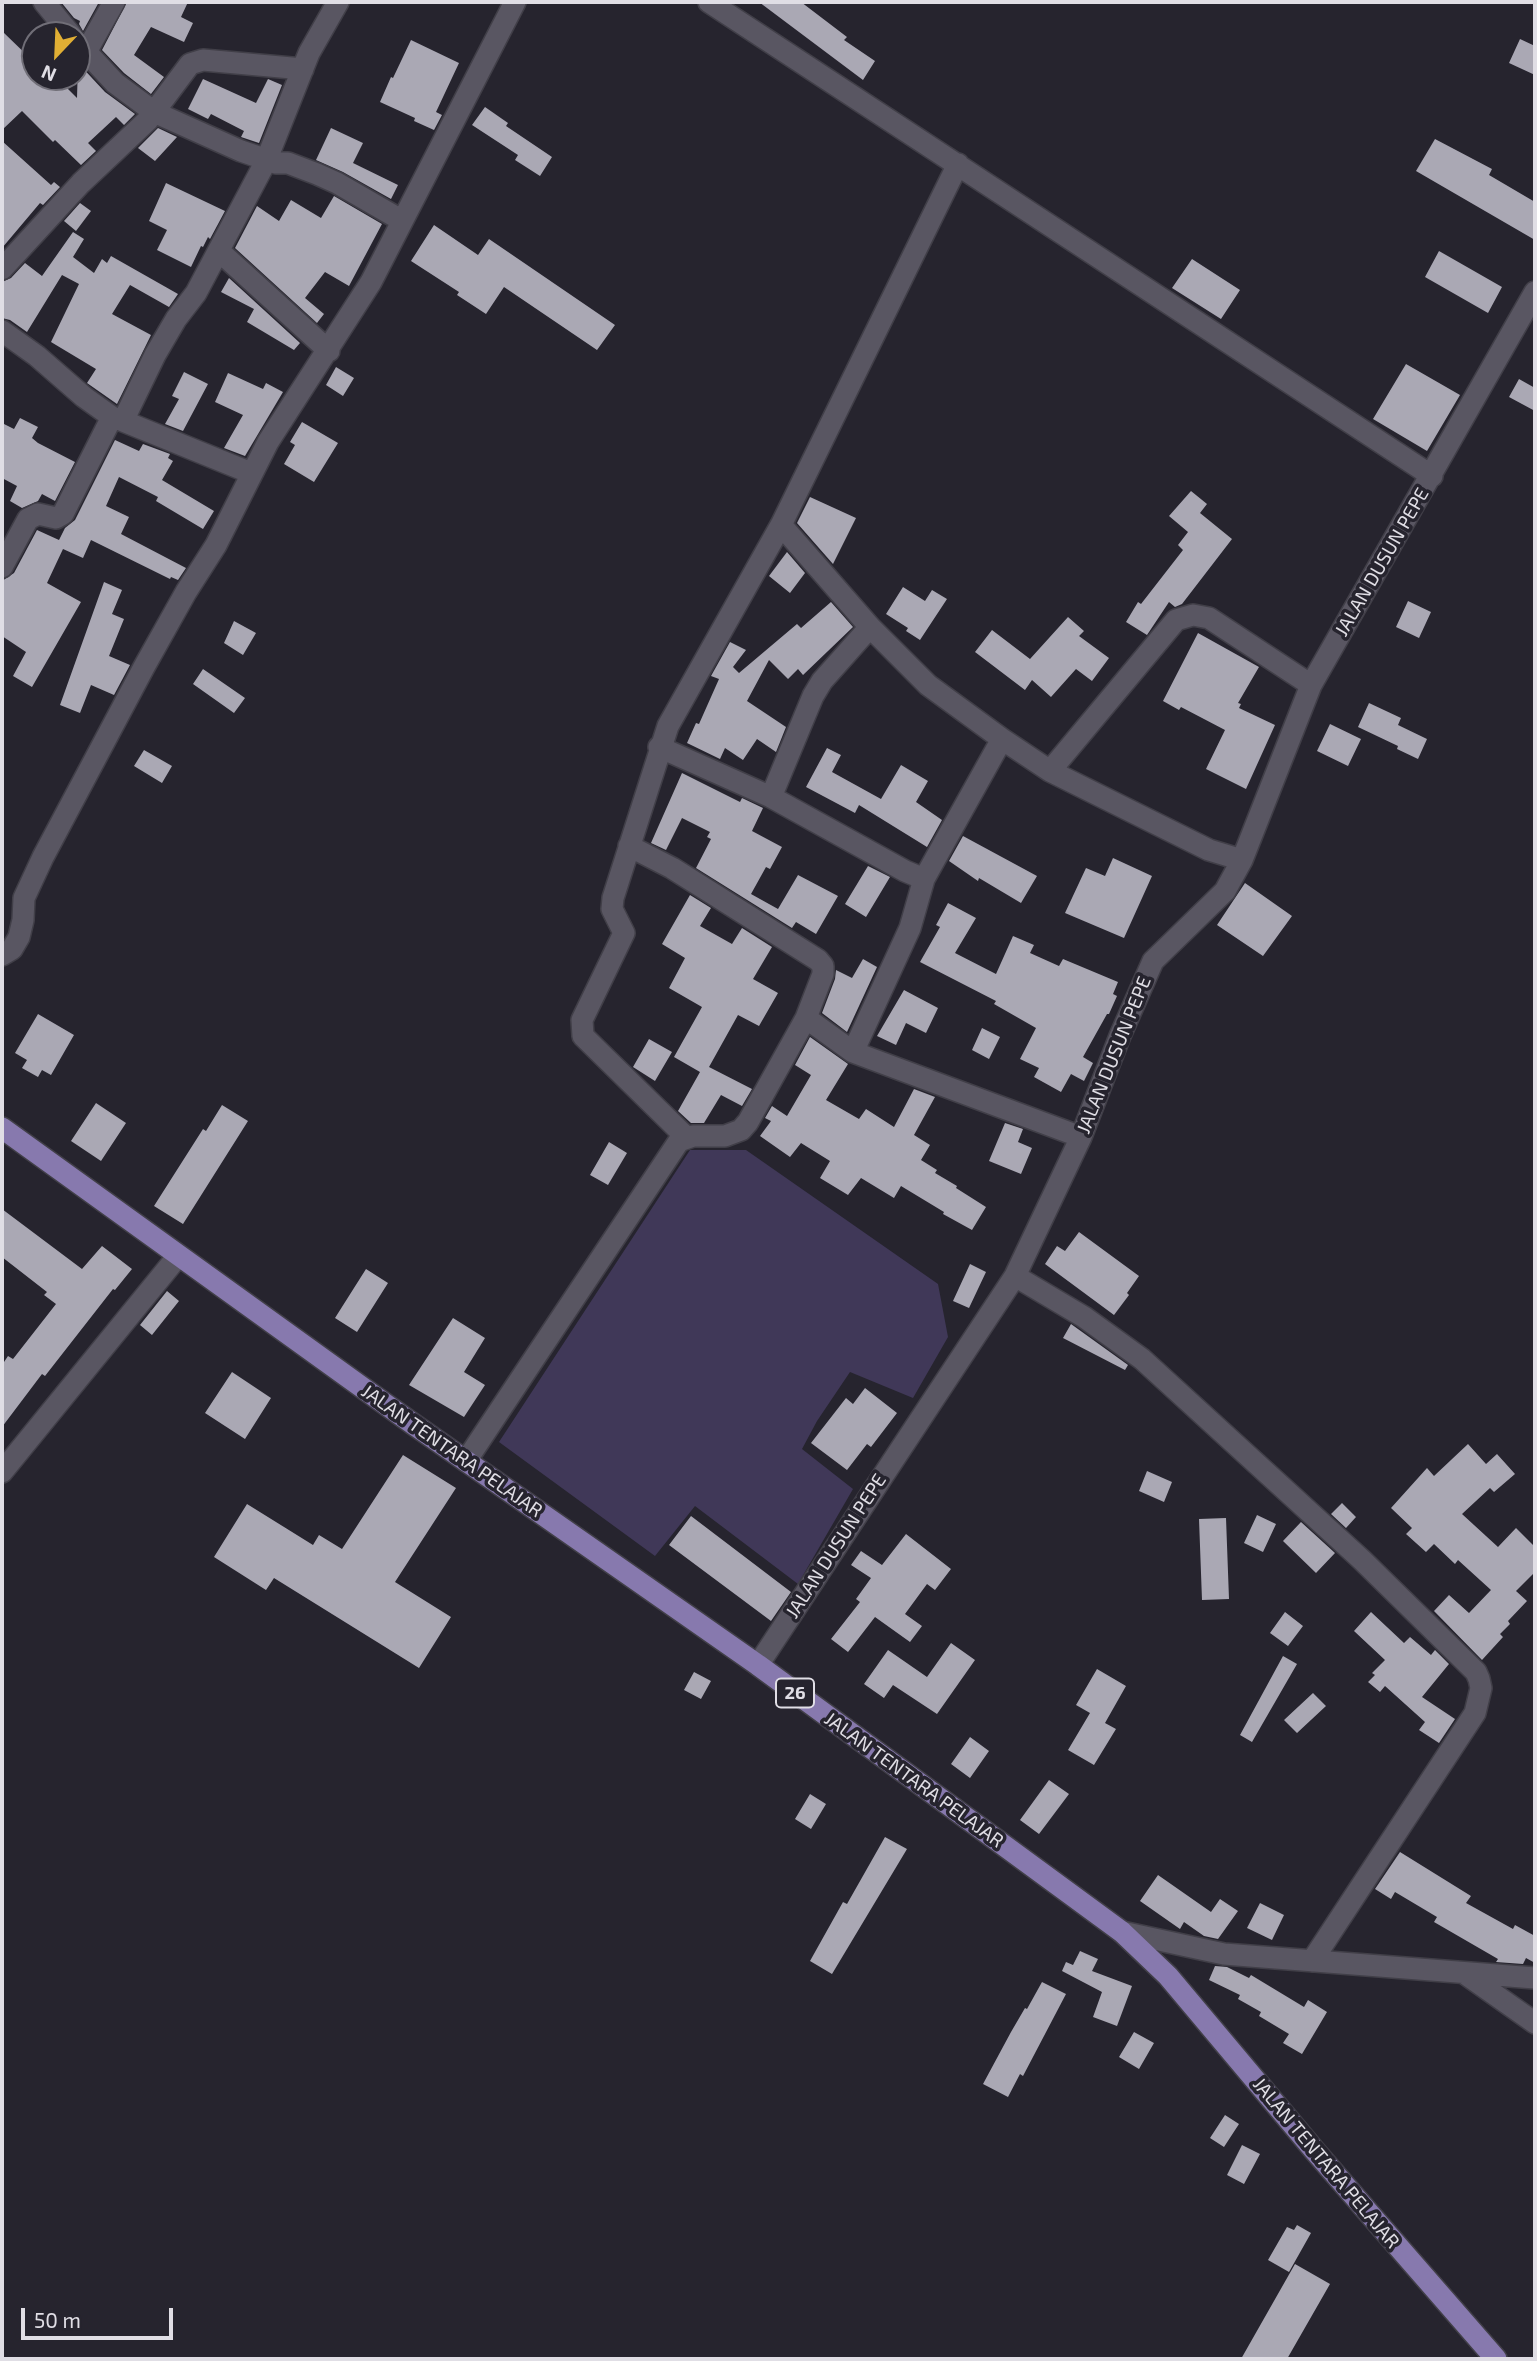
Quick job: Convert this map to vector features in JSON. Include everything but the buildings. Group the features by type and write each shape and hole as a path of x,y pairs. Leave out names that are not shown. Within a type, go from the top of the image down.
{"main road":[{"name":"JALAN TENTARA PELAJAR","path":"2,1128 466,1461 758,1665 1122,1932 1168,1976 1314,2150 1496,2359"}],"street":[{"path":"44,2 60,21"},
{"path":"91,34 114,2"},
{"path":"2,566 28,519 38,514 56,518 63,514 176,319 196,293 266,160 303,69 338,2"},
{"path":"2,954 12,949 19,937 24,898 43,857 180,603 216,545 251,473 371,282 515,2"},
{"path":"709,2 1432,476"},
{"path":"91,57 115,83 154,112 221,143 266,160 288,163 317,174 401,220"},
{"path":"2,269 81,183 131,138 190,64 203,60 303,69"},
{"path":"686,1137 583,1036 582,1020 624,933 612,909 613,898 659,747 668,726 781,525 958,164"},
{"path":"219,251 329,351"},
{"name":"JALAN DUSUN PEPE","path":"758,1665 1015,1276 1081,1137 1120,1036 1153,961 1225,891 1242,860 1311,685 1535,292"},
{"path":"2,331 118,419 251,473"},
{"path":"781,525 870,627 928,685 1002,739 1050,771 1209,850 1242,860"},
{"path":"1050,771 1175,620 1193,615 1209,618 1311,685"},
{"path":"771,797 813,696 822,681 870,627"},
{"path":"853,1052 910,928 924,879 1002,739"},
{"path":"659,747 771,797 905,872 924,879"},
{"path":"466,1461 679,1141 686,1137 726,1136 741,1130 748,1122 806,1018 823,974 823,966 818,960 672,868 629,846"},
{"path":"806,1018 853,1052 1081,1137"},
{"path":"2,1472 178,1256"},
{"path":"1015,1276 1084,1318 1142,1359 1362,1560 1476,1672 1481,1688 1475,1713 1312,1961"},
{"path":"1122,1932 1224,1954 1535,1978"},
{"path":"1462,1972 1535,2023"}],"shaded area":[{"path":"690,1150 746,1150 938,1284 948,1337 913,1398 850,1372 802,1449 853,1489 798,1584 695,1506 655,1556 499,1442"}]}
